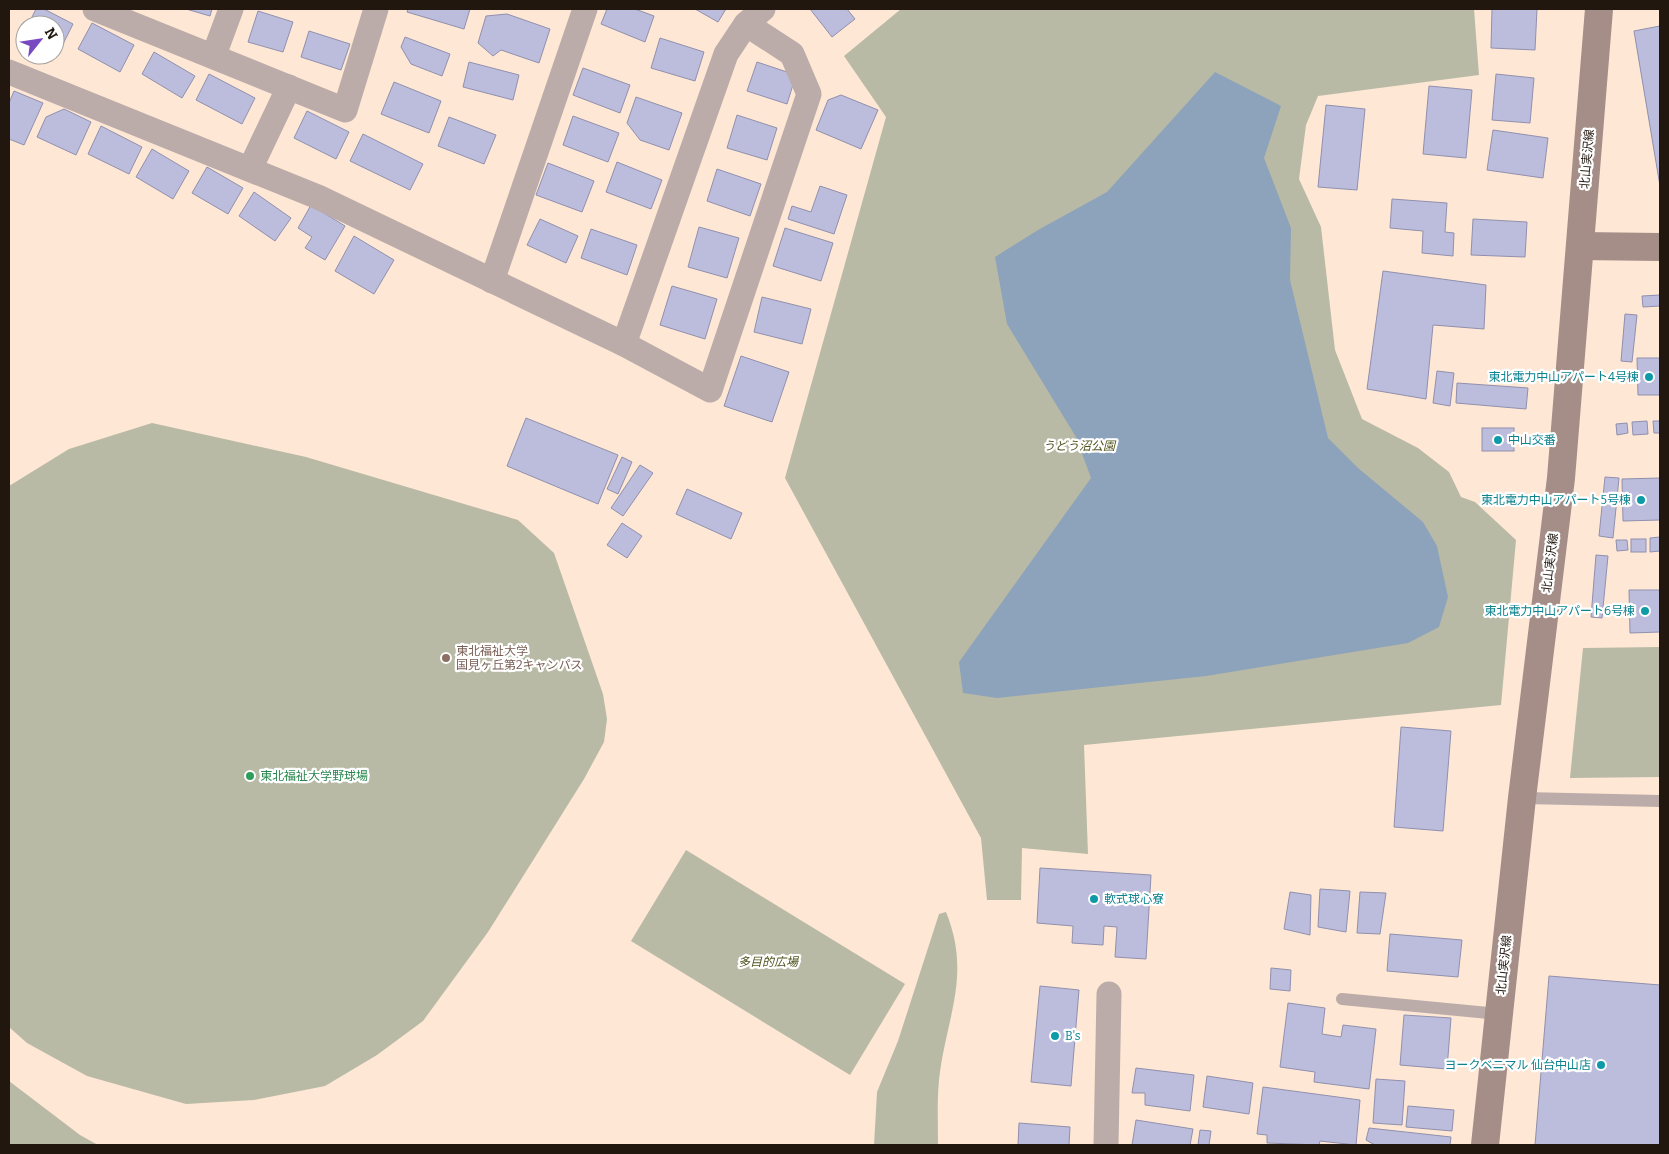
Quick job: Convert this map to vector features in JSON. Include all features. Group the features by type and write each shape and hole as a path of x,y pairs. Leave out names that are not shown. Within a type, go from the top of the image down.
{"street":[{"path":"95,9 214,55 345,110 376,9"},
{"path":"214,55 231,9"},
{"path":"492,281 585,9"},
{"name":"北山実沢線","path":"1485,1145 1522,798 1561,478 1599,9"},
{"path":"9,72 318,197 624,344 710,390 809,94 792,54 755,16 726,54 624,344"},
{"path":"250,169 289,87"},
{"path":"1580,246 1660,246"},
{"path":"1106,1145 1109,994"}],"lane":[{"path":"1522,798 1660,801"},
{"path":"1342,1000 1499,1014"}],"green space":[{"name":"うどう沼公園","path":"901,9 1474,9 1479,75 1318,96 1306,125 1299,179 1321,227 1335,350 1362,419 1418,448 1449,472 1461,497 1475,502 1516,540 1501,705 1084,745 1088,854 1022,848 1021,900 987,900 981,838 785,478 886,117 844,56"},
{"name":"東北福祉大学野球場","path":"152,423 306,457 518,520 554,553 603,694 607,719 604,742 584,779 488,932 423,1021 377,1055 325,1086 254,1100 186,1104 87,1076 27,1043 9,1027 9,486 69,449"},
{"path":"1660,647 1660,777 1570,778 1583,648"},
{"name":"多目的広場","path":"686,850 905,984 850,1075 631,941"},
{"path":"946,912 957,956 957,977 939,1080 938,1145 874,1145 877,1092 898,1041 939,914"},
{"path":"9,1081 80,1135 98,1145 9,1145"}],"water":[{"path":"1215,72 1281,106 1264,158 1291,228 1290,280 1328,438 1358,468 1423,522 1437,546 1448,597 1439,627 1408,643 1206,676 997,698 963,693 959,662 1091,478 1076,437 1007,324 995,257 1038,230 1107,192"}],"building":[{"path":"36,9 44,9 56,15 33,15"},
{"path":"186,9 212,9 210,16"},
{"path":"408,9 470,9 464,29 407,12"},
{"path":"607,9 635,9 654,16 645,42 601,24"},
{"path":"695,9 726,9 718,22"},
{"path":"810,9 847,9 855,19 832,37"},
{"path":"1492,9 1537,9 1535,50 1491,48"},
{"path":"258,11 293,22 283,52 248,42"},
{"path":"507,14 550,29 539,63 501,50 493,56 478,43 486,16"},
{"path":"65,20 73,24 65,40"},
{"path":"92,23 134,45 120,72 78,49"},
{"path":"1660,26 1660,186 1634,31"},
{"path":"309,31 350,44 341,70 301,57"},
{"path":"405,37 450,54 442,76 411,64 401,47"},
{"path":"660,38 704,52 695,81 651,68"},
{"path":"154,52 195,76 182,98 142,74"},
{"path":"469,62 519,75 513,100 463,87"},
{"path":"757,62 796,75 787,104 747,91"},
{"path":"583,68 630,85 620,113 573,95"},
{"path":"209,74 255,98 242,124 196,100"},
{"path":"1496,74 1534,78 1530,123 1492,120"},
{"path":"394,82 441,101 429,133 381,114"},
{"path":"1429,86 1472,90 1466,158 1423,154"},
{"path":"14,91 43,103 24,145 9,139 9,103"},
{"path":"841,95 878,110 861,149 816,130 828,100"},
{"path":"636,97 682,113 669,150 640,140 627,123"},
{"path":"1326,105 1365,109 1357,190 1318,187"},
{"path":"64,109 91,122 76,155 37,137 46,117"},
{"path":"307,111 349,132 336,159 294,138"},
{"path":"737,115 777,128 767,160 727,148"},
{"path":"573,116 619,133 608,162 563,145"},
{"path":"449,117 496,135 484,164 438,146"},
{"path":"101,126 142,147 129,174 88,154"},
{"path":"1493,130 1548,138 1543,178 1487,170"},
{"path":"363,134 423,164 410,190 350,161"},
{"path":"152,149 189,171 173,199 136,177"},
{"path":"617,162 662,180 651,209 606,192"},
{"path":"548,163 594,181 582,212 536,195"},
{"path":"207,167 243,188 228,214 192,193"},
{"path":"717,169 761,184 750,216 707,201"},
{"path":"820,186 847,195 834,234 788,219 792,206 811,212"},
{"path":"254,192 291,218 275,241 239,216"},
{"path":"1392,199 1447,203 1445,232 1454,233 1453,256 1422,253 1423,231 1390,228"},
{"path":"311,205 345,226 325,260 305,248 312,237 298,228"},
{"path":"540,219 578,236 566,263 527,245"},
{"path":"1473,219 1527,222 1525,257 1471,255"},
{"path":"699,227 739,238 727,278 688,267"},
{"path":"785,228 833,243 821,281 773,266"},
{"path":"591,229 637,245 627,275 581,258"},
{"path":"354,236 394,260 374,294 335,271"},
{"path":"1383,271 1486,285 1484,329 1433,325 1426,399 1367,389"},
{"path":"672,286 717,299 705,339 660,325"},
{"path":"1660,295 1660,306 1643,307 1642,296"},
{"path":"762,297 811,309 802,344 754,332"},
{"path":"1625,314 1637,315 1632,362 1621,361"},
{"path":"741,356 789,372 772,422 724,406"},
{"name":"東北電力中山アパート4号棟","path":"1637,358 1660,358 1660,395 1638,395"},
{"path":"1437,371 1454,373 1450,406 1433,403"},
{"path":"1457,383 1528,388 1526,409 1456,403"},
{"path":"526,418 618,455 598,504 507,466"},
{"path":"1647,421 1648,434 1633,435 1632,422"},
{"path":"1653,421 1660,421 1660,433 1654,433"},
{"path":"1627,423 1628,433 1617,435 1616,424"},
{"name":"中山交番","path":"1482,428 1514,428 1514,451 1482,451"},
{"path":"622,457 632,462 618,494 607,489"},
{"path":"640,465 653,473 623,516 611,508"},
{"path":"1605,477 1619,478 1613,538 1599,536"},
{"name":"東北電力中山アパート5号棟","path":"1660,478 1660,520 1623,521 1622,479"},
{"path":"687,489 742,513 731,539 676,514"},
{"path":"622,523 642,536 627,558 607,545"},
{"path":"1660,537 1660,551 1650,552 1650,538"},
{"path":"1631,539 1646,539 1646,552 1631,552"},
{"path":"1616,540 1627,540 1628,550 1617,551"},
{"path":"1596,555 1608,556 1602,618 1591,617"},
{"name":"東北電力中山アパート6号棟","path":"1629,590 1660,590 1660,632 1630,633"},
{"path":"1401,727 1451,731 1443,831 1394,827"},
{"name":"軟式球心寮","path":"1040,868 1151,875 1146,959 1115,957 1117,927 1104,926 1103,945 1072,943 1073,926 1037,923"},
{"path":"1320,889 1350,891 1346,932 1318,927"},
{"path":"1290,892 1311,895 1310,935 1284,929"},
{"path":"1360,892 1386,893 1380,934 1357,933"},
{"path":"1390,934 1462,940 1458,977 1387,971"},
{"path":"1271,968 1291,970 1290,991 1270,989"},
{"name":"ヨークベニマル 仙台中山店","path":"1549,976 1660,985 1660,1145 1535,1145"},
{"name":"B's","path":"1040,986 1079,990 1071,1086 1031,1082"},
{"path":"1288,1003 1325,1008 1322,1034 1341,1037 1343,1025 1376,1029 1369,1089 1314,1082 1315,1072 1280,1067"},
{"path":"1404,1015 1451,1018 1447,1069 1400,1065"},
{"path":"1136,1068 1194,1075 1190,1111 1145,1105 1145,1093 1132,1093"},
{"path":"1207,1076 1253,1083 1249,1114 1203,1107"},
{"path":"1376,1079 1405,1081 1402,1125 1373,1123"},
{"path":"1263,1087 1360,1100 1356,1145 1320,1141 1319,1145 1267,1143 1267,1135 1257,1134"},
{"path":"1408,1106 1454,1110 1452,1131 1406,1127"},
{"path":"1136,1120 1193,1129 1190,1145 1132,1145"},
{"path":"1019,1123 1070,1127 1069,1145 1018,1145"},
{"path":"1369,1128 1451,1137 1450,1145 1375,1145 1366,1140"},
{"path":"1200,1130 1211,1131 1209,1145 1198,1145"}],"place":[{"name":"東北電力中山アパート4号棟","path":"1649,377"},
{"name":"中山交番","path":"1498,440"},
{"name":"東北電力中山アパート5号棟","path":"1641,500"},
{"name":"東北電力中山アパート6号棟","path":"1645,611"},
{"name":"東北福祉大学 国見ヶ丘第2キャンパス","path":"446,658"},
{"name":"東北福祉大学野球場","path":"250,776"},
{"name":"軟式球心寮","path":"1094,899"},
{"name":"B's","path":"1055,1036"},
{"name":"ヨークベニマル 仙台中山店","path":"1601,1065"}]}
